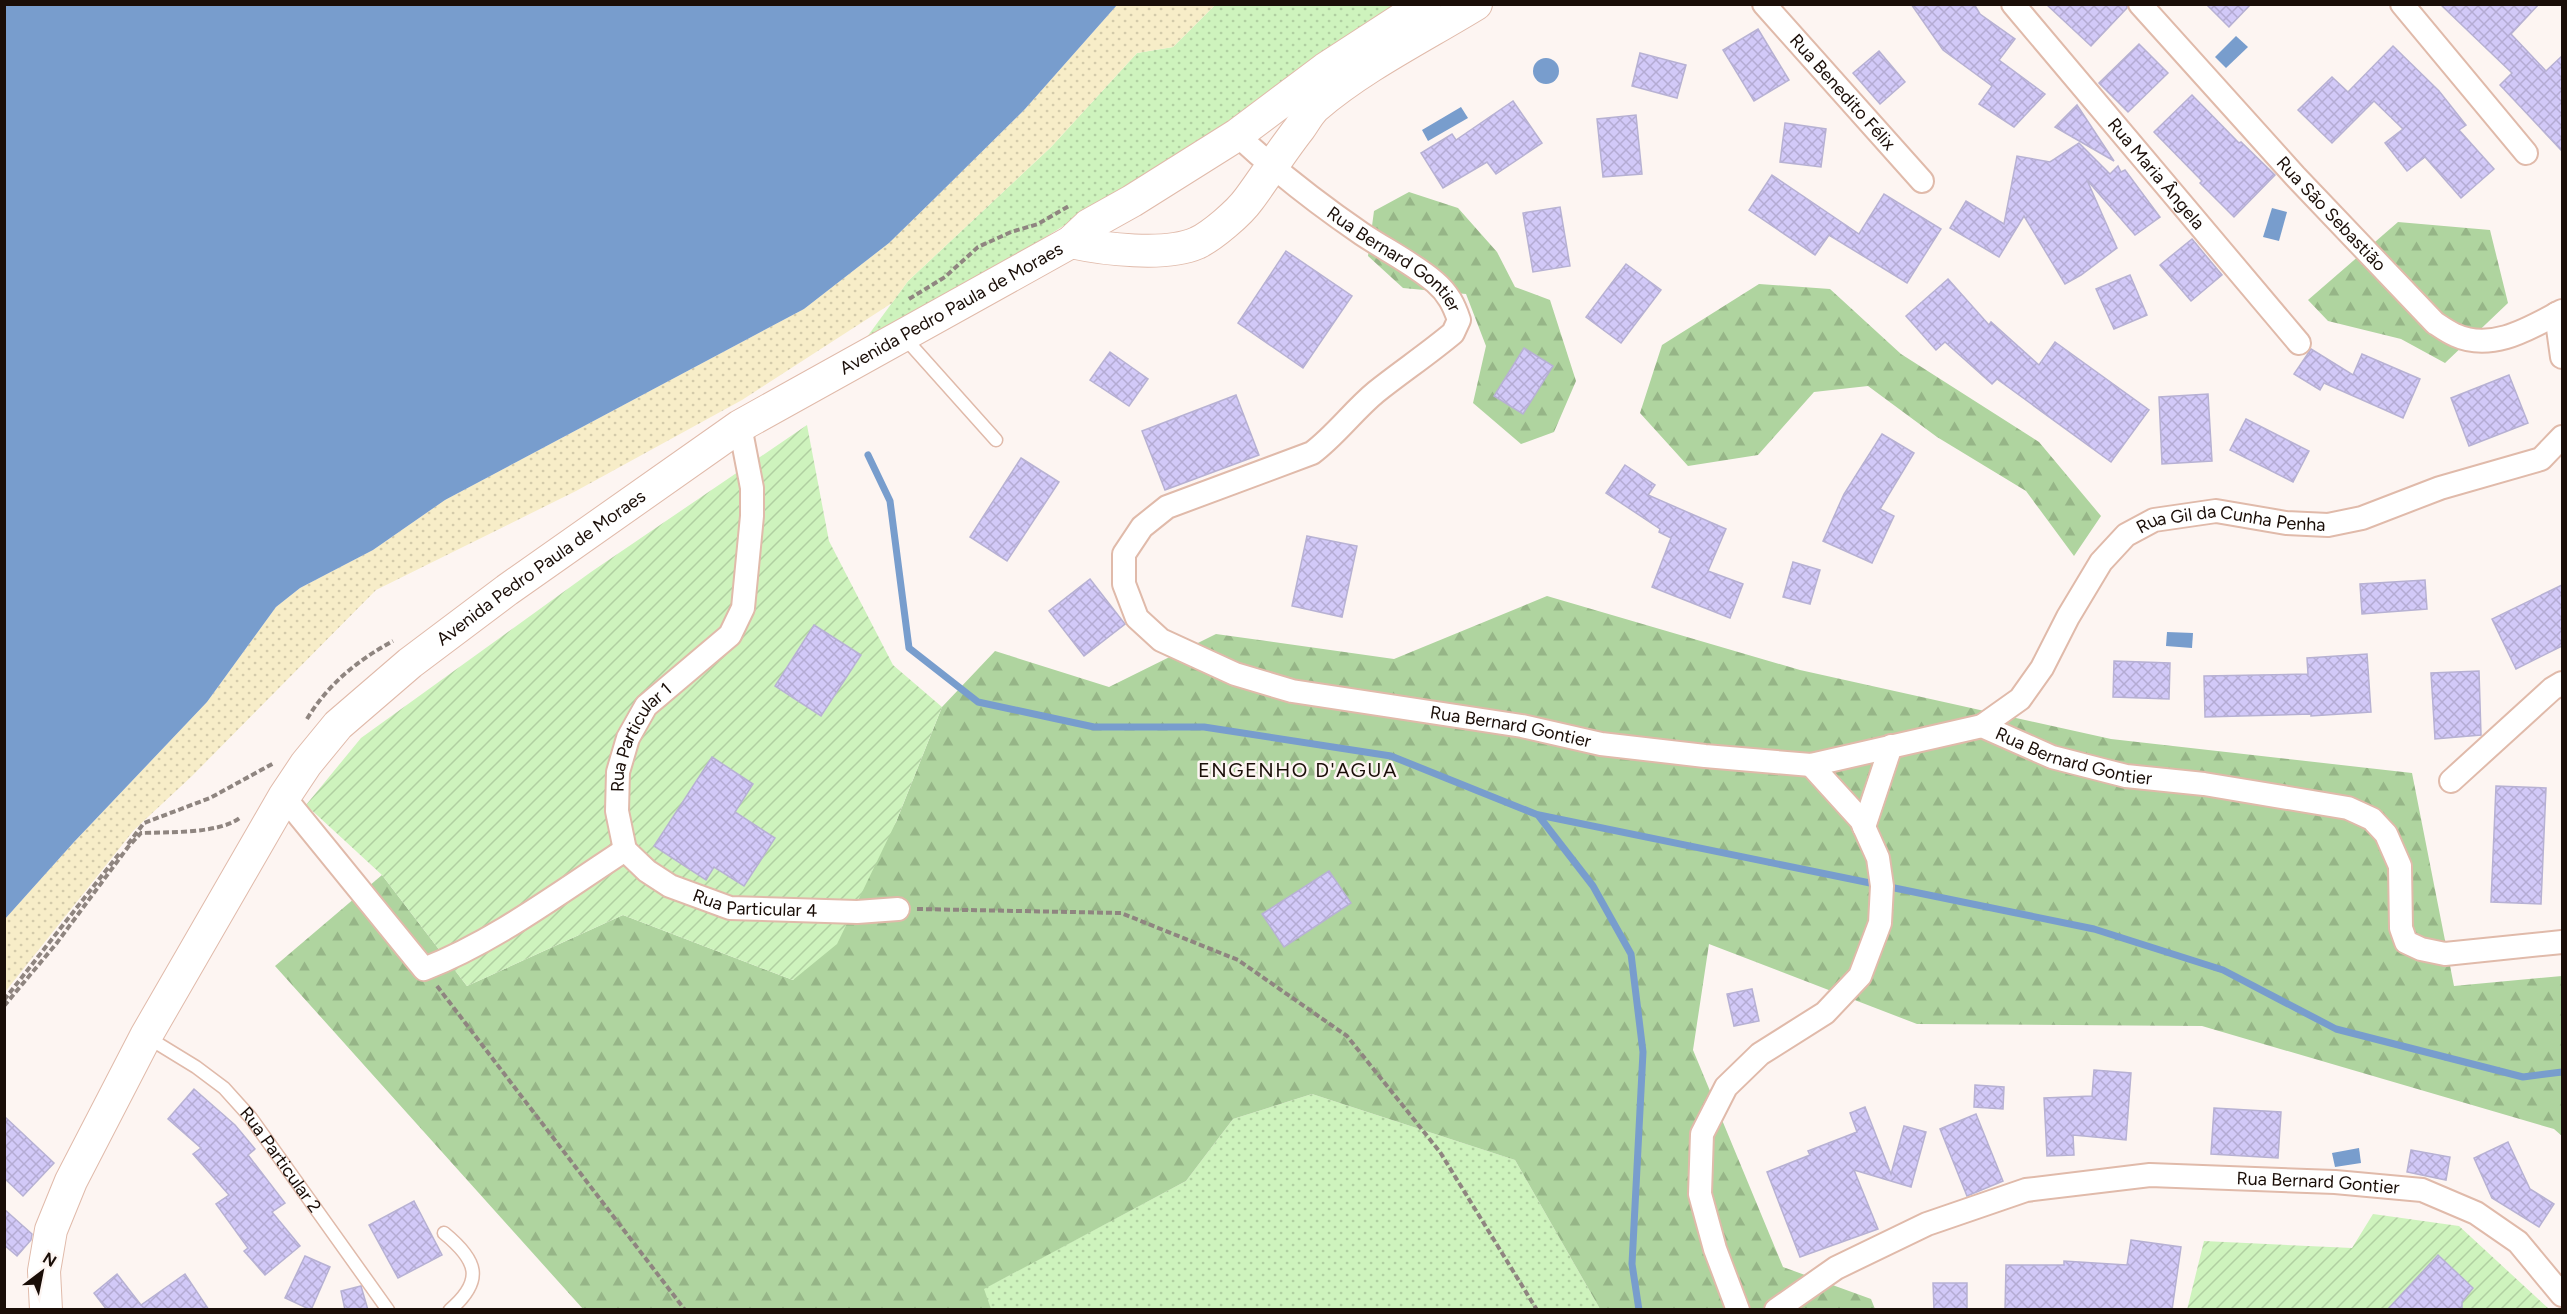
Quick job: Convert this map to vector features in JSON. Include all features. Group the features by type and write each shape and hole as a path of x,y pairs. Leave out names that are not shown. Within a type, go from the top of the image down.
{"main road":[{"name":"Avenida Pedro Paula de Moraes","path":"46,1310 44,1271 51,1230 71,1182 146,1036 284,797 338,725 410,663 507,591 740,426 1071,242 1089,225 1132,201 1237,135 1325,69 1425,4"},
{"name":"Avenida Pedro Paula de Moraes","path":"1071,242 1096,247 1148,249 1177,248 1196,243 1216,230 1248,201 1270,166 1314,109 1397,51 1476,4"},
{"path":"1132,201 1148,249"}],"street":[{"name":"Rua Benedito Félix","path":"1764,4 1922,180"},
{"name":"Rua Maria Ângela","path":"2013,4 2299,343"},
{"name":"Rua São Sebastião","path":"2140,4 2295,176 2435,323 2456,336 2484,342 2510,336 2559,312"},
{"path":"2402,4 2526,153"},
{"name":"Rua Bernard Gontier","path":"1237,135 1270,166 1360,233 1436,282 1454,302 1459,320 1453,333 1376,392 1356,410 1332,438 1312,453 1167,507 1142,527 1124,554 1124,584 1137,618 1161,640 1235,674 1293,691 1522,726 1601,744 1705,756 1811,765 1982,726 2052,757 2126,776 2204,784 2337,806 2348,808 2372,819 2386,834 2400,866 2401,928 2406,942 2421,949 2445,954 2562,942"},
{"path":"2559,312 2562,357"},
{"name":"Rua Particular 1","path":"625,850 617,811 618,772 628,738 646,706 730,635 743,608 752,516 752,488 740,426"},
{"name":"Rua Gil da Cunha Penha","path":"1982,726 2020,699 2042,668 2068,617 2101,562 2126,535 2154,520 2216,511 2286,523 2328,525 2362,518 2440,488 2541,459 2562,437"},
{"path":"2451,782 2552,689 2562,683"},
{"path":"1864,827 1891,746"},
{"path":"1738,1310 1715,1249 1701,1194 1702,1134 1726,1087 1760,1054 1825,1013 1860,976 1880,923 1882,886 1878,858 1861,820 1811,765"},
{"path":"284,797 424,969 453,957 499,931 625,850"},
{"name":"Rua Particular 4","path":"625,850 647,871 670,886 730,908 857,912 898,909"},
{"name":"Rua Bernard Gontier","path":"1776,1310 1836,1269 1927,1224 2026,1190 2150,1175 2335,1182 2422,1190 2476,1213 2518,1242 2562,1295"}],"lane":[{"path":"902,335 996,440"},
{"name":"Rua Particular 2","path":"146,1036 196,1067 224,1088 251,1118 388,1310"},
{"path":"444,1233 458,1244 472,1262 474,1282 465,1297 450,1310"}],"path":[{"path":"4,1000 144,823 210,798 294,753 312,757"},
{"path":"898,909 1121,914 1238,960 1347,1036 1440,1152 1537,1310"},
{"path":"424,969 685,1310"}],"green space":[{"path":"1215,5 1405,5 1209,134 873,346 867,337 908,281 1051,147 1137,53 1173,47"},
{"path":"1409,192 1458,208 1497,252 1515,287 1550,300 1576,381 1554,432 1521,444 1473,403 1486,346 1466,294 1403,288 1368,256 1374,211"},
{"path":"2398,222 2490,230 2508,303 2445,363 2401,339 2328,321 2308,300"},
{"path":"1759,284 1830,289 1901,354 2039,442 2101,516 2074,556 2026,491 1937,437 1868,386 1814,392 1758,455 1688,466 1640,413 1662,345"},
{"path":"807,425 829,541 893,665 942,707 896,822 837,944 793,980 623,915 467,986 382,875 306,805 361,738 591,572"},
{"path":"1547,596 1800,670 2111,739 2412,773 2454,986 2562,976 2562,1136 2554,1129 2202,1026 1917,1024 1709,944 1693,1050 1783,1267 1871,1299 1875,1309 1600,1309 1515,1160 1312,1094 1233,1119 1186,1181 984,1289 991,1309 583,1309 275,966 382,875 467,986 623,915 793,980 896,822 942,707 995,651 1109,687 1216,634 1394,659"},
{"path":"1312,1094 1515,1160 1600,1309 991,1310 983,1289 1186,1181 1233,1119"},
{"path":"2373,1214 2459,1226 2549,1309 2187,1310 2204,1241 2352,1248"}],"sand":[{"path":"1117,5 1215,5 1173,47 1137,53 1051,147 908,281 892,303 742,400 576,491 376,590 192,776 134,830 5,992 5,919 74,842 207,702 276,607 300,588 373,550 445,500 804,309 889,243 1025,109"}],"water":[{"path":"5,4 1117,5 1025,109 889,243 804,309 445,500 373,550 300,588 276,607 207,702 74,842 5,919"},
{"path":"2236,36 2248,47 2226,68 2215,57"},
{"path":"1546,58 1555,62 1559,71 1555,80 1546,84 1537,80 1533,71 1537,62"},
{"path":"1461,107 1468,118 1428,141 1422,130"},
{"path":"2272,208 2287,212 2279,241 2263,237"},
{"path":"2167,632 2193,633 2192,648 2166,646"},
{"path":"2359,1148 2361,1163 2335,1167 2332,1153"}],"building":[{"path":"1911,4 1974,4 1980,14 2015,39 1999,60 2045,94 2014,127 1979,104 1992,86 1943,50"},
{"path":"2046,4 2127,4 2127,8 2091,46"},
{"path":"2206,4 2251,4 2229,27"},
{"path":"2440,4 2539,4 2511,34 2546,71 2562,56 2562,151 2500,85 2512,73"},
{"path":"1758,29 1789,80 1754,101 1723,50"},
{"path":"2139,44 2168,73 2128,112 2099,83"},
{"path":"2393,46 2439,91 2466,125 2459,130 2494,169 2461,198 2425,157 2407,171 2385,143 2403,129 2374,101 2332,143 2298,110 2332,77 2348,92"},
{"path":"1879,51 1905,82 1880,104 1853,73"},
{"path":"1640,53 1686,65 1677,98 1632,86"},
{"path":"2192,95 2239,143 2241,142 2275,175 2234,217 2154,132"},
{"path":"1513,101 1542,143 1496,174 1487,162 1443,188 1421,153 1452,134 1456,140"},
{"path":"2077,105 2114,161 2055,127"},
{"path":"1636,115 1642,174 1603,177 1597,119"},
{"path":"1785,123 1826,129 1821,167 1780,162"},
{"path":"2079,143 2110,174 2118,166 2121,172 2125,170 2160,217 2135,235 2087,180 2117,248 2081,275 2065,284 2024,216 1999,257 1950,228 1966,201 2004,224 2017,156 2050,162"},
{"path":"1772,175 1859,234 1884,194 1941,229 1907,283 1829,235 1815,255 1749,210"},
{"path":"1560,207 1570,266 1533,272 1523,213"},
{"path":"2192,239 2222,275 2191,301 2160,265"},
{"path":"1286,251 1352,296 1303,368 1238,323"},
{"path":"1626,264 1661,290 1621,343 1586,317"},
{"path":"2130,275 2147,315 2114,329 2096,289"},
{"path":"1948,279 1989,325 1991,322 2039,365 2055,342 2149,410 2111,462 1997,379 1992,384 1945,342 1936,350 1906,316"},
{"path":"1524,348 1553,366 1523,414 1494,396"},
{"path":"2311,349 2353,375 2362,354 2420,379 2403,418 2324,383 2320,390 2294,374"},
{"path":"1110,352 1148,379 1129,406 1090,380"},
{"path":"2509,375 2528,423 2469,446 2451,398"},
{"path":"2208,394 2212,461 2162,464 2159,397"},
{"path":"1236,395 1259,455 1165,490 1142,431"},
{"path":"2246,419 2309,451 2293,482 2230,450"},
{"path":"1882,434 1914,453 1880,509 1894,516 1872,563 1823,541 1844,494"},
{"path":"1021,458 1059,482 1007,561 970,537"},
{"path":"1625,465 1655,485 1648,495 1726,529 1708,571 1743,584 1730,618 1652,587 1671,538 1659,532 1660,529 1606,493"},
{"path":"1307,536 1357,546 1342,617 1292,606"},
{"path":"1793,562 1820,570 1810,604 1783,597"},
{"path":"1090,579 1125,624 1084,656 1049,611"},
{"path":"2425,580 2427,609 2362,614 2360,584"},
{"path":"2562,585 2562,646 2516,669 2492,619"},
{"path":"814,625 861,655 821,716 775,686"},
{"path":"2367,654 2371,712 2311,716 2311,714 2205,717 2204,676 2308,674 2307,658"},
{"path":"2114,661 2170,663 2169,699 2113,697"},
{"path":"2479,671 2481,735 2435,739 2431,673"},
{"path":"712,757 753,784 735,812 775,838 744,886 714,867 706,880 654,846"},
{"path":"2496,786 2546,788 2541,904 2491,902"},
{"path":"1329,871 1351,903 1284,947 1262,914"},
{"path":"1752,989 1759,1021 1734,1026 1727,994"},
{"path":"2094,1070 2131,1073 2126,1140 2073,1135 2074,1155 2047,1156 2044,1098 2092,1096"},
{"path":"1975,1085 2004,1087 2003,1109 1974,1107"},
{"path":"194,1089 235,1125 255,1149 248,1155 285,1203 272,1212 300,1246 265,1275 244,1251 248,1248 216,1204 229,1195 193,1154 201,1148 168,1119"},
{"path":"1865,1107 1891,1174 1904,1126 1926,1132 1911,1187 1854,1170 1878,1229 1800,1257 1767,1172 1810,1155 1808,1151 1857,1132 1850,1113"},
{"path":"2214,1108 2281,1112 2278,1158 2211,1154"},
{"path":"1976,1114 2003,1181 1967,1196 1940,1129"},
{"path":"4,1116 54,1163 23,1196 4,1178"},
{"path":"2508,1142 2530,1189 2554,1204 2539,1227 2492,1198 2474,1158"},
{"path":"2411,1150 2450,1157 2446,1180 2407,1172"},
{"path":"414,1201 442,1255 398,1278 369,1225"},
{"path":"4,1209 32,1234 31,1240 17,1256 4,1245"},
{"path":"2131,1240 2181,1247 2172,1310 2005,1310 2006,1265 2064,1265 2064,1261 2127,1265"},
{"path":"2438,1255 2473,1288 2462,1302 2462,1310 2387,1310"},
{"path":"305,1256 330,1267 311,1310 285,1298"},
{"path":"117,1274 141,1305 185,1274 209,1310 107,1310 94,1293"},
{"path":"1933,1283 1967,1283 1967,1310 1934,1310"},
{"path":"361,1286 368,1310 345,1310 341,1291"}],"waterway":[{"path":"868,455 890,501 909,648 978,702 1094,727 1204,727 1391,756 1538,815 1593,886 1631,954 1643,1052 1632,1264 1639,1310"},
{"path":"1539,815 2094,929 2223,970 2336,1029 2523,1077 2562,1072"}],"district":[{"name":"ENGENHO D'AGUA","path":"1298,770"}]}
